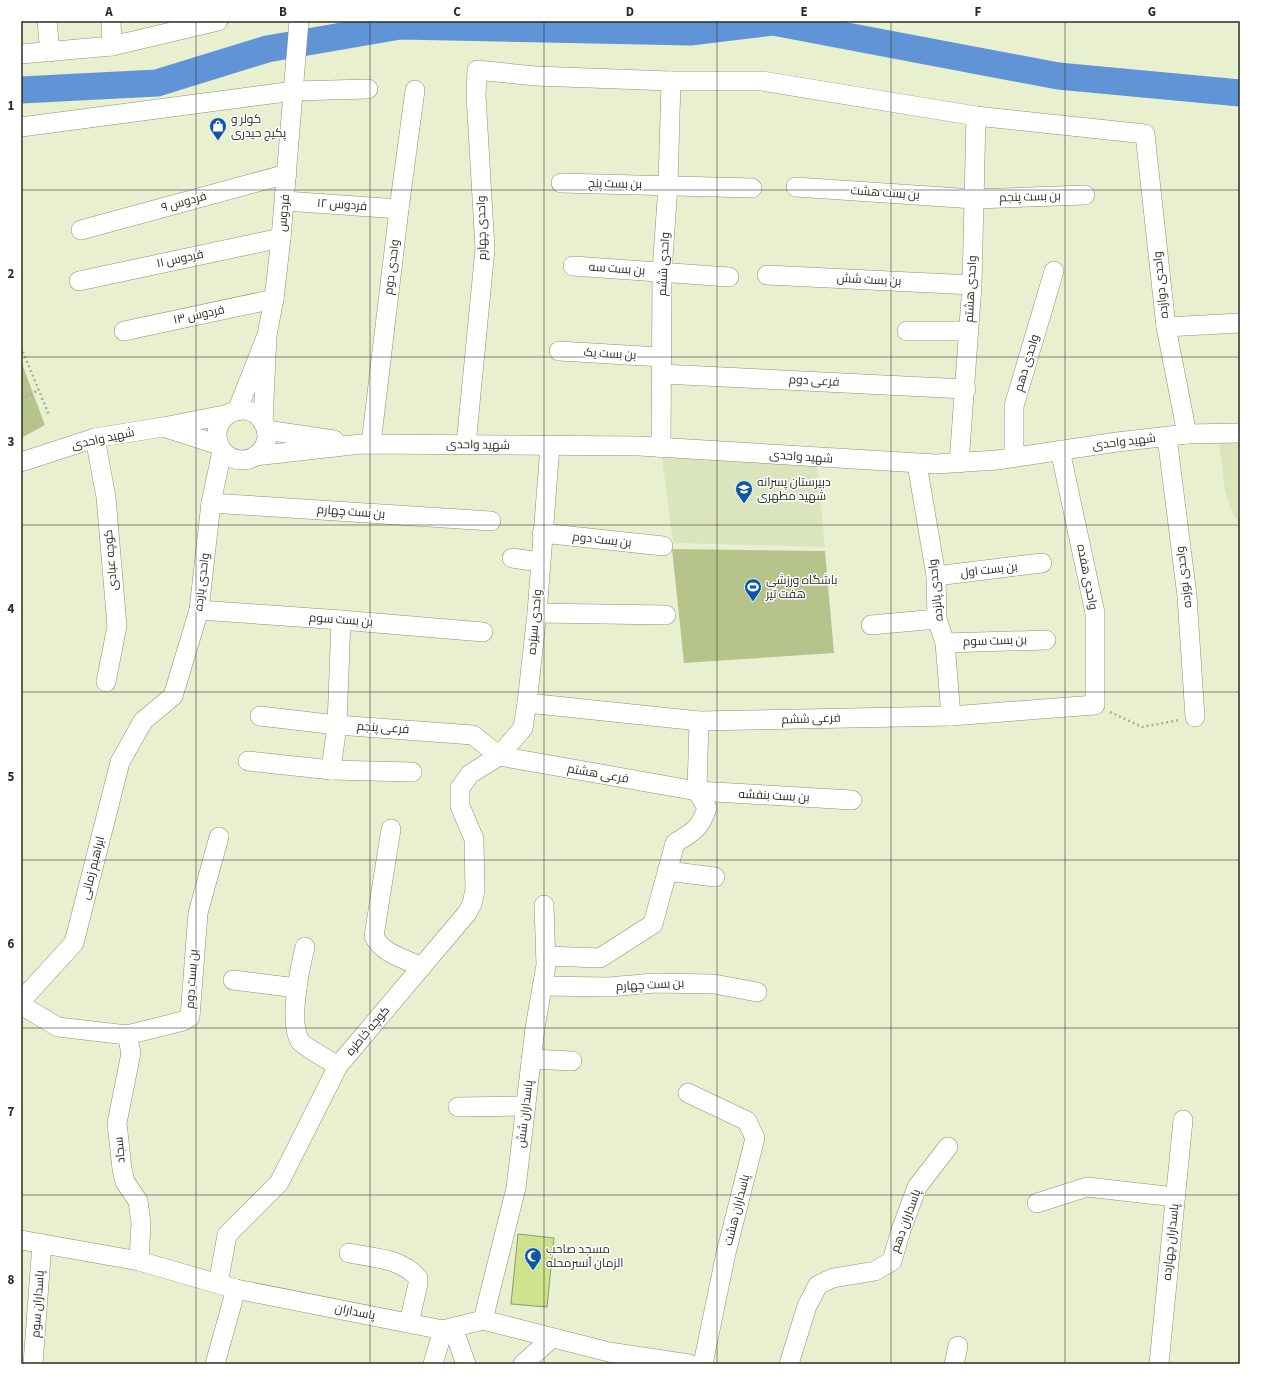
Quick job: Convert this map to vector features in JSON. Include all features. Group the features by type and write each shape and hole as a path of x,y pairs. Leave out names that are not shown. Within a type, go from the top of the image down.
{"street":[{"path":"47,21 50,52"},
{"path":"111,21 112,46"},
{"path":"21,54 112,46 218,21"},
{"name":"فردوس","path":"267,335 274,299 285,201 297,64 299,21"},
{"name":"واحدی چهارم","path":"466,445 485,249 476,94 476,70 535,76 671,81"},
{"path":"671,81 762,80 976,116"},
{"name":"واحدی ششم","path":"660,448 662,272 668,185 671,81"},
{"path":"21,127 294,91 368,89"},
{"name":"واحدی دوم","path":"366,444 415,90"},
{"name":"واحدی دوازده","path":"976,116 1144,134 1166,326 1187,434"},
{"name":"واحدی هشتم","path":"960,463 972,285 976,116"},
{"name":"فردوس ۹","path":"81,230 287,174"},
{"name":"بن بست پنج","path":"561,183 668,185"},
{"path":"668,185 752,188"},
{"name":"بن بست هشت","path":"796,187 974,199"},
{"name":"بن بست پنجم","path":"974,199 1085,195"},
{"name":"فردوس ۱۲","path":"285,201 399,209"},
{"name":"فردوس ۱۱","path":"79,281 281,238"},
{"name":"بن بست سه","path":"573,266 728,277"},
{"name":"واحدی دهم","path":"1014,458 1014,406 1054,271"},
{"name":"بن بست شش","path":"767,275 972,285"},
{"name":"فردوس ۱۳","path":"124,331 274,299"},
{"path":"1166,326 1240,323"},
{"path":"907,331 969,331"},
{"path":"255,456 264,444 267,335"},
{"path":"221,448 217,438 219,424 233,412 267,335"},
{"name":"بن بست یک","path":"559,351 662,365"},
{"name":"فرعی دوم","path":"662,365 966,389"},
{"path":"233,412 252,413 264,426 366,444"},
{"name":"شهید واحدی","path":"21,462 95,438 163,427 233,412"},
{"path":"163,427 221,448 234,459 242,460 255,456 366,444"},
{"name":"شهید واحدی","path":"366,444 660,448 917,464 960,463 1014,458 1060,450 1187,434 1240,433"},
{"name":"واحدی نوزده","path":"1167,437 1187,596 1195,717"},
{"name":"کوچه عبادی","path":"95,438 106,497 117,626 106,682"},
{"name":"واحدی سیزده","path":"470,774 499,756 523,728 536,613 550,446"},
{"name":"واحدی یازده","path":"143,721 173,696 199,610 211,503 221,448"},
{"name":"واحدی هفده","path":"1060,450 1095,613 1095,705"},
{"name":"واحدی پانزده","path":"917,464 936,576 938,619 945,643 951,716"},
{"name":"بن بست چهارم","path":"211,503 491,521"},
{"name":"بن بست دوم","path":"542,533 663,546"},
{"path":"512,558 540,562"},
{"name":"بن بست اول","path":"936,576 1042,564"},
{"name":"بن بست سوم","path":"199,610 483,632"},
{"path":"536,613 666,615"},
{"path":"871,624 938,619"},
{"path":"331,770 337,725 341,620"},
{"name":"بن بست سوم","path":"945,643 1046,640"},
{"name":"فرعی ششم","path":"527,703 699,721 951,716 1095,705"},
{"name":"فرعی پنجم","path":"260,716 337,725 473,735 499,756"},
{"name":"ابراهیم زمانی","path":"21,1001 74,943 120,762 143,721"},
{"path":"546,956 600,958 653,924 675,843 694,832 702,822 706,808 697,791 699,721"},
{"name":"فرعی هشتم","path":"499,756 697,791"},
{"path":"248,761 331,770 412,772"},
{"name":"كوچه خاطره","path":"215,1364 227,1286 227,1235 279,1182 338,1066 467,914 472,904 475,890 474,839 460,806 460,788 470,774"},
{"name":"بن بست بنفشه","path":"697,791 852,800"},
{"path":"391,828 374,936 378,944 384,949 422,966"},
{"name":"بن بست دوم","path":"21,1005 58,1028 127,1035 183,1021 190,1017 198,914 218,837"},
{"path":"667,871 715,877"},
{"name":"پاسداران شش","path":"483,1320 516,1188 531,1059 546,956 544,905"},
{"path":"305,947 297,988 296,1032 300,1042 338,1066"},
{"path":"600,958 609,987"},
{"path":"233,980 297,988"},
{"name":"بن بست چهارم","path":"542,986 609,987 654,983 714,984 756,992"},
{"name":"سجاد","path":"127,1035 131,1052 117,1123 125,1182 138,1201 140,1223 139,1261"},
{"path":"531,1059 572,1061"},
{"name":"پاسداران هشت","path":"688,1093 747,1121 755,1138 726,1254 703,1364"},
{"path":"458,1107 526,1106"},
{"name":"پاسداران چهارده","path":"1159,1364 1183,1120"},
{"name":"پاسداران دهم","path":"789,1364 807,1306 818,1284 833,1278 875,1271 892,1260 900,1230 917,1187 948,1147"},
{"path":"1037,1203 1087,1187 1175,1197"},
{"name":"پاسداران","path":"21,1240 139,1261 227,1286 409,1323 448,1329 483,1320 552,1338 609,1358 689,1364"},
{"name":"پاسداران سوم","path":"33,1364 42,1244"},
{"path":"349,1253 400,1263 411,1270 418,1278 409,1323"},
{"path":"433,1364 448,1329"},
{"path":"448,1329 466,1364"},
{"path":"523,1364 552,1338"}],"path":[{"path":"21,347 49,415"},
{"path":"21,399 39,390"},
{"path":"1095,705 1142,727 1195,717"}],"shaded area":[{"path":"21,361 45,425 21,438"},
{"path":"1240,441 1240,523 1233,514 1225,491 1219,442"},
{"name":"دبیرستان پسرانه شهید مطهری","path":"662,458 817,465 825,547 673,543"},
{"name":"باشگاه ورزشی هفت تیر","path":"672,549 825,551 834,653 684,663"}],"building":[{"name":"مسجد صاحب الزمان آنسرمحله","path":"518,1234 554,1238 547,1307 511,1304"}],"waterway":[{"path":"21,90 157,83 267,49 400,26 690,32 773,22 1058,76 1240,93"}],"place":[{"name":"کولر و پکیج حیدری","path":"218,141"},
{"name":"دبیرستان پسرانه شهید مطهری","path":"744,504"},
{"name":"باشگاه ورزشی هفت تیر","path":"753,602"},
{"name":"مسجد صاحب الزمان آنسرمحله","path":"533,1271"}]}
